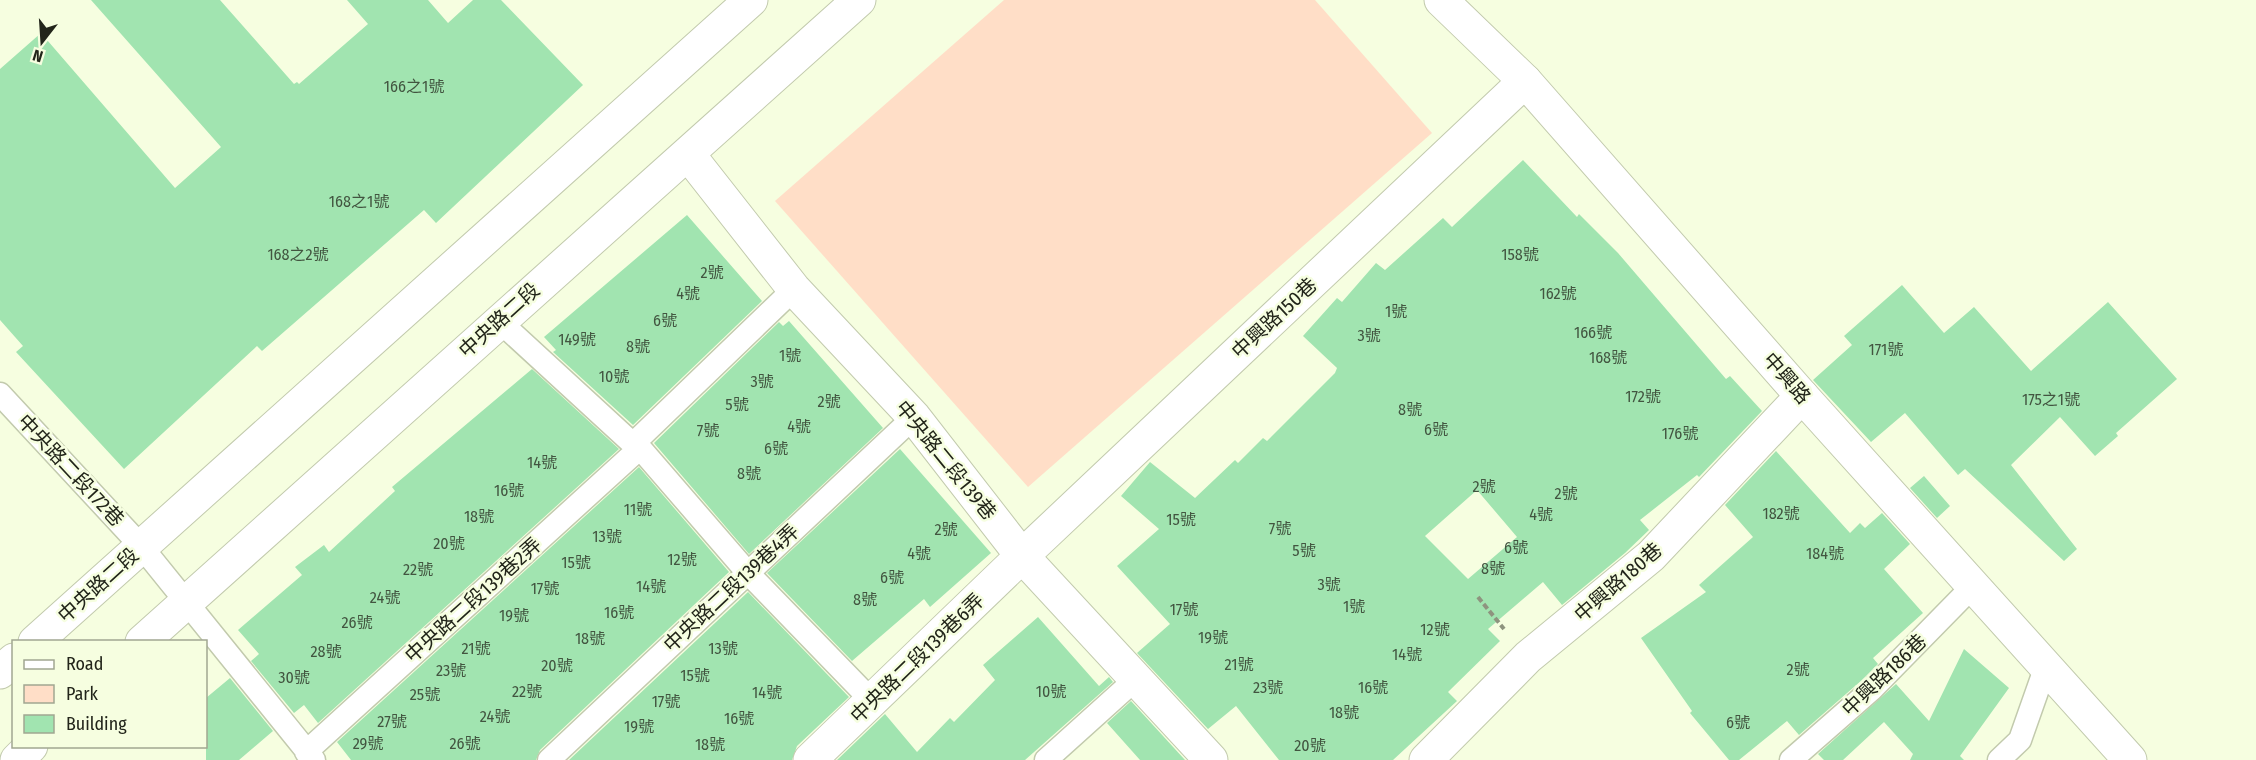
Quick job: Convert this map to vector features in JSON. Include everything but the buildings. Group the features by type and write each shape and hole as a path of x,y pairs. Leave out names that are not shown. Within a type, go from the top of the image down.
{"street":[{"name":"中央路二段","path":"36,640 751,0"},
{"name":"中央路二段","path":"143,640 186,599 859,0"},
{"name":"中興路","path":"1441,0 1526,81 1802,396 2130,760"},
{"name":"中興路150巷","path":"1022,556 1526,81"},
{"name":"中央路二段139巷","path":"688,153 794,289 914,417 1022,556 1211,760"},
{"name":"中興路180巷","path":"1426,760 1528,657 1651,556 1802,396"},
{"name":"中央路二段139巷6弄","path":"810,760 873,702 1022,556"},
{"path":"0,672 12,662"},
{"path":"17,760 31,748"}],"lane":[{"name":"中央路二段139巷2弄","path":"310,756 636,446 794,289"},
{"path":"498,321 636,446 748,573 873,702"},
{"name":"中央路二段172巷","path":"0,394 141,546 186,599 310,756"},
{"name":"中央路二段139巷4弄","path":"549,760 914,417"},
{"name":"中興路186巷","path":"1791,760 1871,690 1974,585"},
{"path":"1999,760 2020,740 2046,666"},
{"path":"1046,760 1137,678"}],"green space":[{"path":"1004,0 1315,0 1432,133 1028,487 775,201"}]}
